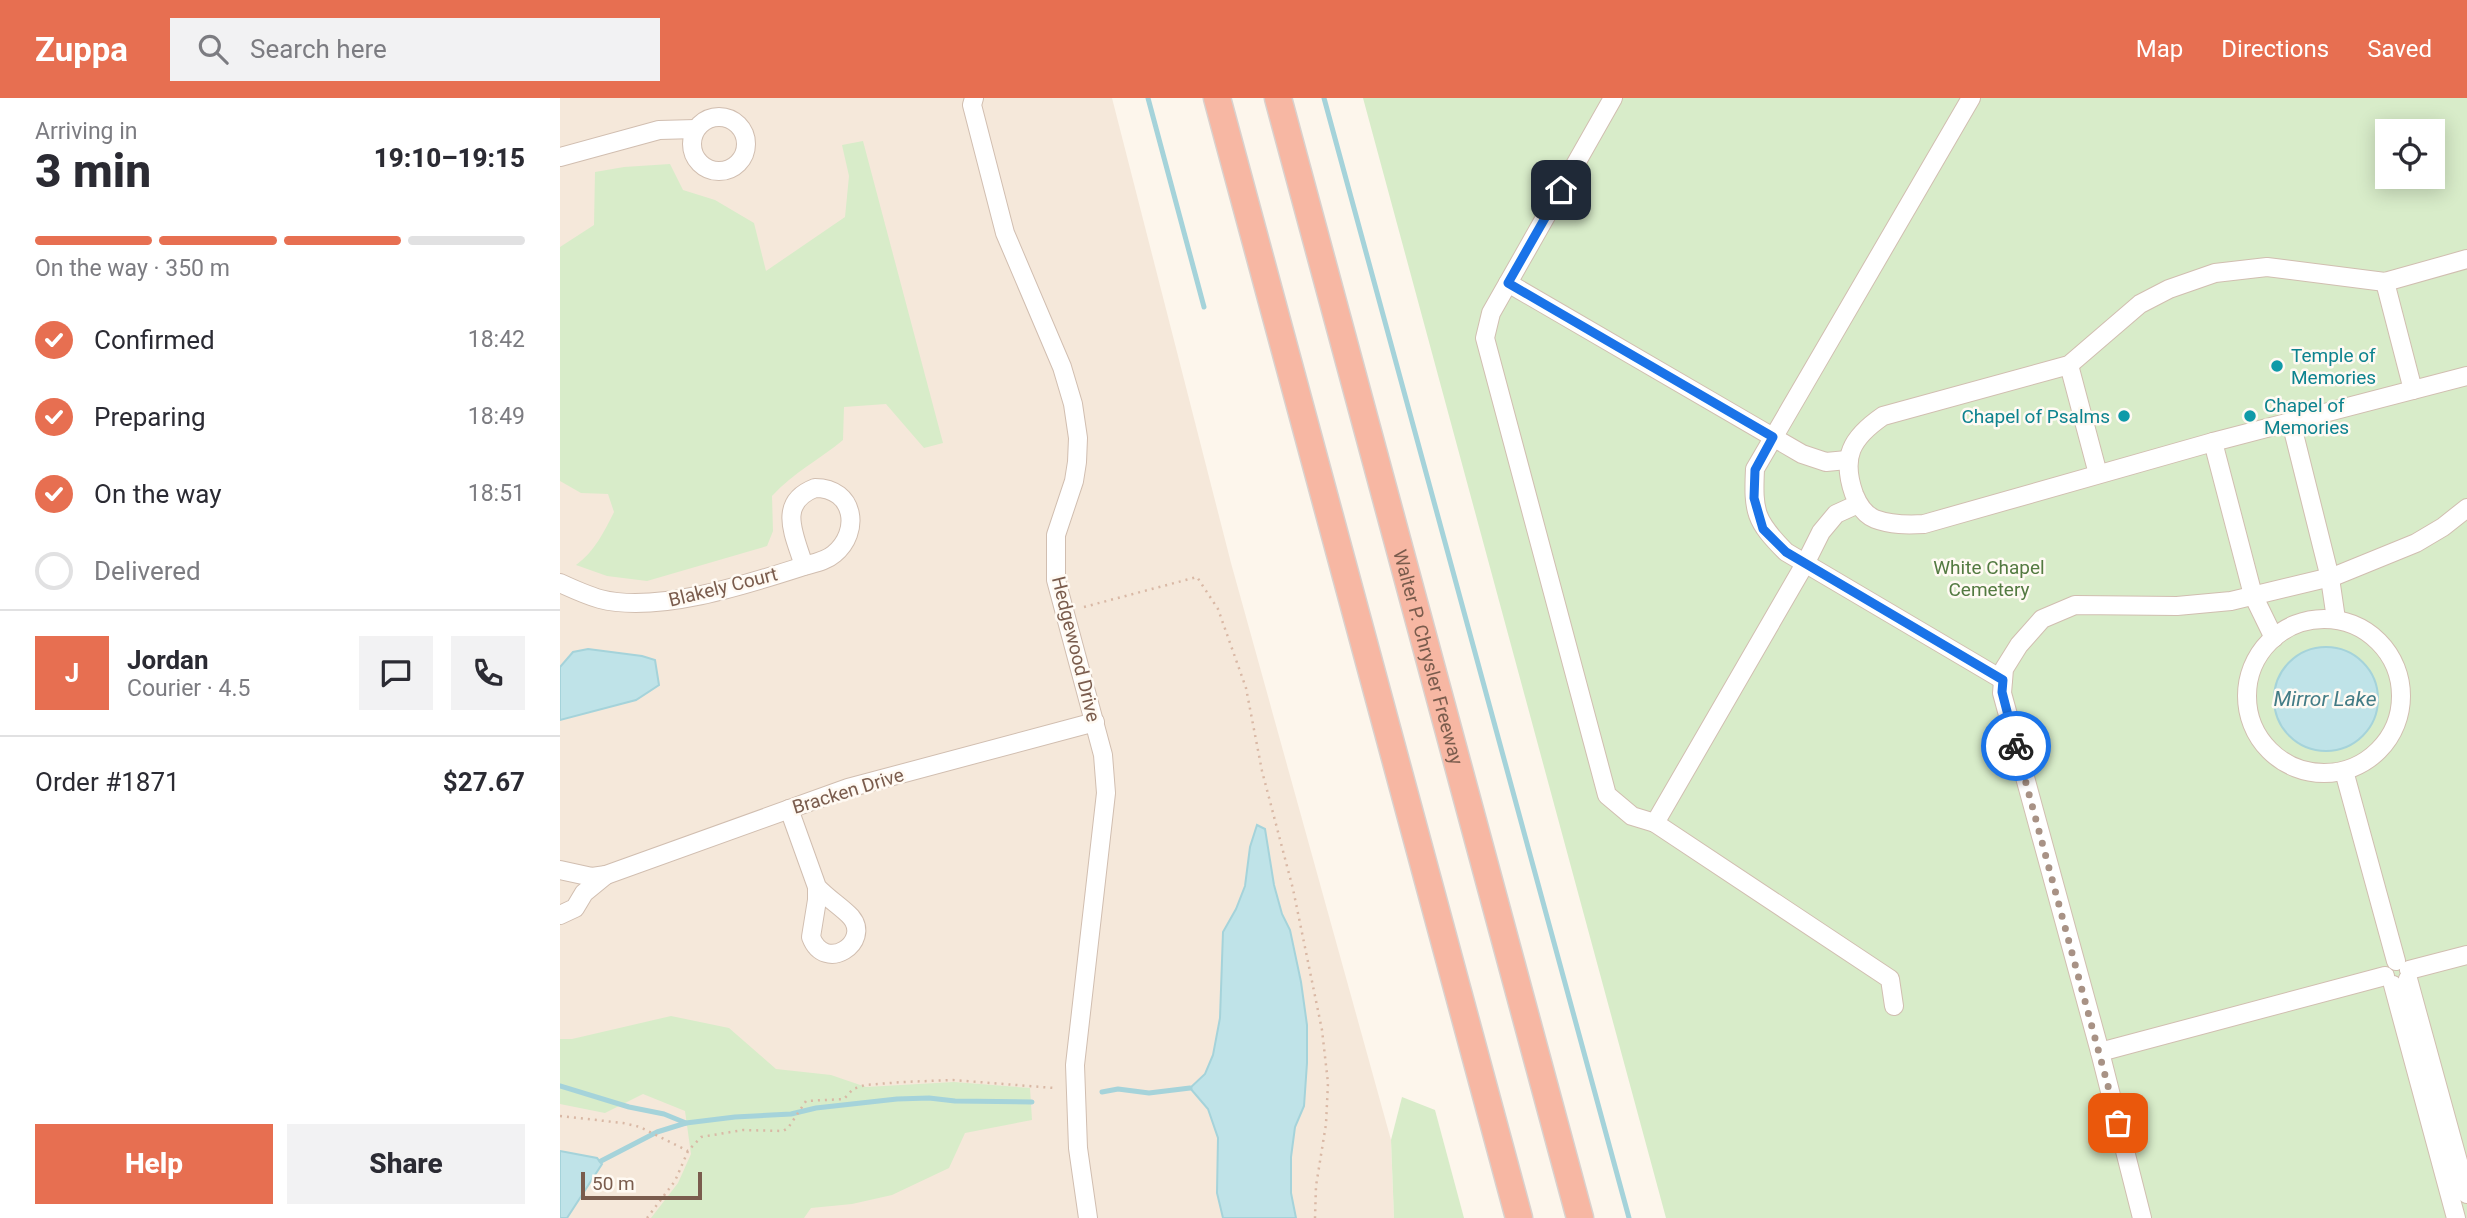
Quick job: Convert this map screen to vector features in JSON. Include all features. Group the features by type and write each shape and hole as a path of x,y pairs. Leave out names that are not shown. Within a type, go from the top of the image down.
{"highway":[{"path":"1217,98 1519,1218"},
{"name":"Walter P. Chrysler Freeway","path":"1278,98 1580,1218"}],"street":[{"name":"Hedgewood Drive","path":"974,98 972,105 1005,233 1062,367 1073,404 1078,438 1074,481 1056,535 1056,580 1103,755 1106,793 1074,1065 1078,1148 1088,1218"},
{"path":"1613,98 1491,313 1485,338 1607,795 1632,816 1654,823 1890,979 1894,1006"},
{"path":"1971,98 1755,470 1754,498 1763,529 1786,552 2003,680"},
{"path":"560,157 659,130 696,129"},
{"path":"2467,259 2385,282 2267,267 2215,273 2169,289 2140,304 2069,365 1883,416 1863,429 1847,460 1850,482 1858,504 1872,518 1898,525 1924,524 2213,442 2467,376"},
{"path":"2385,282 2413,390"},
{"path":"1508,283 1802,454 1826,462 1847,460"},
{"path":"2069,365 2098,474"},
{"path":"2291,422 2330,578 2336,619"},
{"path":"2213,442 2253,595 2274,638"},
{"path":"1654,823 1821,532 1836,514 1858,504"},
{"path":"2142,1218 2100,1052 2002,692 2004,669 2019,645 2042,619 2075,605 2177,606 2231,601 2330,578 2416,543 2467,508"},
{"name":"Blakely Court","path":"560,583 602,600 636,604 668,602 804,566"},
{"path":"2336,619 2363,629 2380,643 2392,659 2399,678 2400,712 2385,743 2373,755 2344,771 2315,773 2296,768 2266,747 2254,729 2248,705 2249,679 2256,659 2274,638 2302,622 2336,619"},
{"name":"Bracken Drive","path":"560,870 583,877 606,875 848,788 1095,722"},
{"path":"2344,771 2398,974 2456,1218"},
{"path":"789,809 817,887"},
{"name":"Bracken Drive","path":"560,915 575,908 589,887 606,875"},
{"path":"2100,1052 2467,955"},
{"path":"2398,974 2467,1194"}],"path":[{"path":"1084,607 1197,577 1218,609 1229,635 1246,688 1262,771 1293,889 1322,1030 1328,1083 1315,1218"},
{"path":"647,1218 675,1181 688,1151 701,1137 743,1130 783,1131 806,1101 844,1099 853,1089 865,1085 903,1082 953,1080 1054,1088"},
{"path":"560,1116 623,1123 641,1128 688,1151"}],"shaded area":[{"path":"560,98 1112,98 1231,563 1391,1140 1394,1218 560,1218"}],"green space":[{"name":"White Chapel Cemetery","path":"1363,98 2467,98 2467,1218 1666,1218"},
{"path":"863,141 943,443 924,448 886,404 844,407 843,440 772,496 773,531 767,546 647,581 607,576 576,565 594,547 614,512 608,494 581,493 560,481 560,247 594,225 595,172 670,164 683,190 715,200 754,223 766,271 845,217 849,176 842,145"},
{"path":"671,1016 729,1028 776,1069 831,1075 866,1087 954,1082 1030,1088 1032,1120 965,1133 949,1168 892,1195 852,1204 811,1208 804,1218 651,1218 678,1183 691,1154 685,1111 643,1094 605,1113 560,1104 560,1039 572,1039"},
{"path":"1402,1097 1435,1110 1464,1218 1394,1218 1391,1140"}],"water":[{"name":"Mirror Lake","path":"2326,647 2346,651 2363,662 2374,679 2378,699 2374,719 2363,736 2346,747 2326,751 2306,747 2289,736 2278,719 2274,699 2278,679 2289,662 2306,651"},
{"path":"588,649 655,660 659,685 636,700 560,720 560,667 573,652"},
{"path":"1257,825 1265,829 1274,885 1282,914 1290,930 1307,1025 1304,1106 1295,1127 1291,1157 1291,1193 1296,1218 1223,1218 1217,1193 1218,1138 1208,1109 1190,1088 1205,1074 1213,1055 1220,1018 1223,932 1245,886 1250,847"},
{"path":"560,1151 597,1158 602,1164 567,1218 560,1218"}],"waterway":[{"path":"1148,98 1204,307"},
{"path":"1324,98 1629,1218"},
{"path":"560,1086 629,1107 664,1114 686,1123"},
{"path":"1102,1092 1118,1089 1149,1093 1190,1088"},
{"path":"601,1161 657,1132 686,1123 791,1114 816,1108 897,1099 1032,1102"}],"way so far":[{"path":"2016,746 2118,1123"}],"place":[{"name":"Temple of Memories","path":"2277,366"},
{"name":"Chapel of Psalms","path":"2124,416"},
{"name":"Chapel of Memories","path":"2250,416"}],"route":[{"path":"1561,190 1508,283 1773,437 1755,470 1754,498 1763,529 1786,552 2003,680 2002,692 2016,746"}]}
